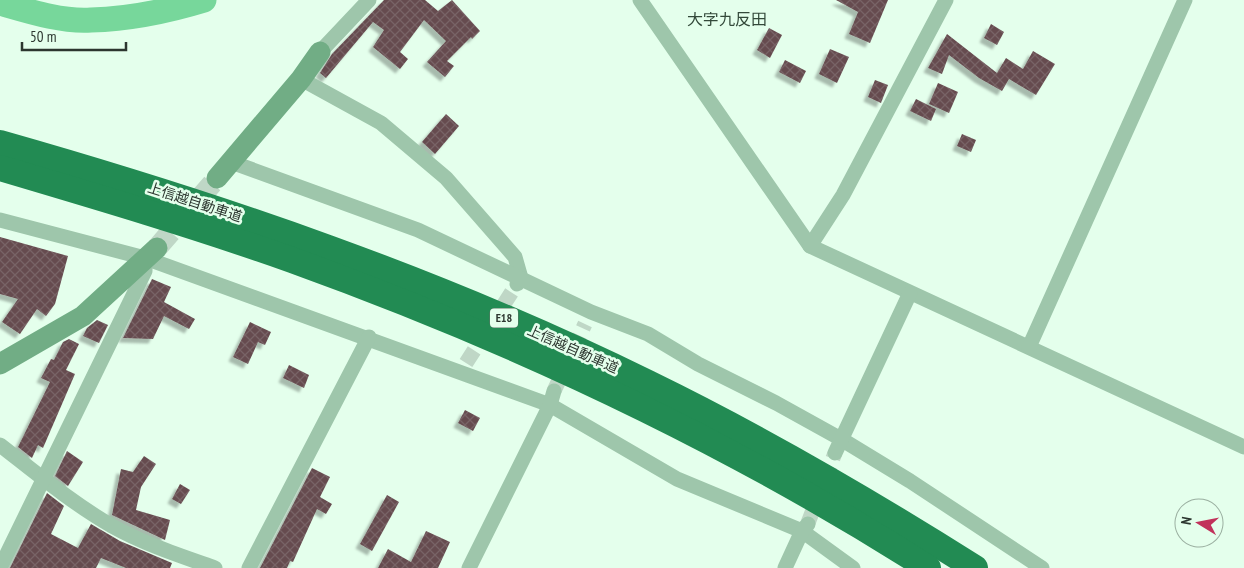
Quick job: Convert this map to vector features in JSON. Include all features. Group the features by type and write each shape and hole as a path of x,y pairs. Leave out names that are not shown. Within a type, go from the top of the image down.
{"highway":[{"name":"上信越自動車道","path":"0,143 144,186 290,234 427,285 521,325 646,382 779,451 910,527 975,568"},
{"name":"上信越自動車道","path":"0,168 148,213 291,260 501,343 570,373 704,439 834,510 928,568"}],"street":[{"path":"369,0 320,52 301,79 224,170 418,230 588,318 648,334 698,364 776,403 838,446 910,481 1042,568"},
{"path":"640,0 810,246 1244,447"},
{"path":"1029,347 1186,0"},
{"path":"810,246 843,194 941,1"},
{"path":"301,79 381,123 446,178 515,257 519,281"},
{"path":"0,220 151,252 369,337 552,398 677,479 805,527 853,568"},
{"path":"0,364 83,316 107,296 151,252"},
{"path":"0,568 145,271 151,252"},
{"path":"838,446 910,293"},
{"path":"249,568 369,337"},
{"path":"469,568 552,398"},
{"path":"0,445 44,479 113,527 181,556 215,568"},
{"path":"785,568 805,527"}],"building":[{"path":"384,0 425,0 438,11 452,0 480,31 472,39 471,37 447,61 454,66 445,77 427,62 446,41 424,20 400,52 408,59 400,69 373,47 384,30 373,22 326,78 320,73 332,54"},
{"path":"836,0 888,0 870,43 849,34 858,12"},
{"path":"991,24 1004,32 997,45 984,38"},
{"path":"769,28 782,35 770,58 757,50"},
{"path":"947,34 997,73 1006,58 1023,69 1033,51 1055,64 1036,95 1009,79 1002,91 979,78 949,55 942,74 928,68"},
{"path":"830,49 849,57 837,83 819,74"},
{"path":"785,60 806,71 800,83 779,72"},
{"path":"875,80 888,85 881,103 868,97"},
{"path":"938,83 958,92 949,113 929,104"},
{"path":"916,99 936,109 931,121 910,111"},
{"path":"446,114 459,126 435,154 422,142"},
{"path":"962,134 976,140 971,152 957,146"},
{"path":"0,237 68,256 55,304 46,316 37,309 20,334 2,322 18,299 0,294"},
{"path":"152,279 171,287 164,302 195,319 189,329 164,316 153,339 123,338"},
{"path":"97,320 108,325 99,343 83,336 87,328"},
{"path":"250,322 271,332 265,345 258,342 248,364 233,357"},
{"path":"69,339 79,344 66,370 75,374 43,448 38,445 32,458 18,447 50,382 41,378 51,359 54,360 63,342"},
{"path":"289,365 309,375 304,388 283,378"},
{"path":"465,410 480,418 473,431 458,423"},
{"path":"67,451 83,462 68,486 55,476"},
{"path":"144,456 156,464 141,487 136,510 170,520 165,540 112,515 121,469 133,472"},
{"path":"312,468 330,477 320,497 332,504 326,514 317,509 293,562 290,561 287,568 260,568"},
{"path":"180,484 190,490 181,504 172,499"},
{"path":"47,493 64,506 51,534 78,548 91,524 120,541 172,563 170,568 126,568 101,558 96,568 10,568"},
{"path":"387,495 399,502 372,551 360,544"},
{"path":"426,531 450,542 438,568 378,568 388,549 411,562"}],"waterway":[{"path":"0,3 45,15 80,20 134,16 176,8 204,0"}],"tunnel":[{"path":"157,248 217,178"},
{"path":"466,363 517,284"},
{"path":"554,391 585,324"},
{"path":"808,523 835,453"}],"district":[{"name":"大字九反田","path":"727,19"}]}
